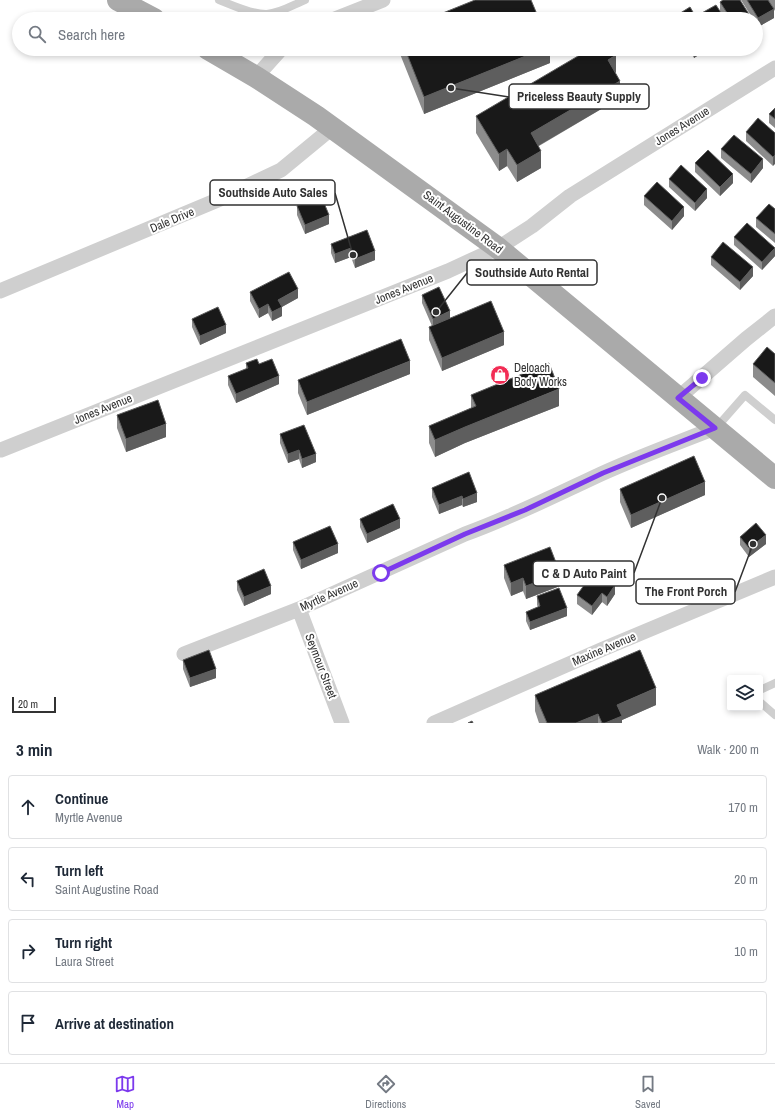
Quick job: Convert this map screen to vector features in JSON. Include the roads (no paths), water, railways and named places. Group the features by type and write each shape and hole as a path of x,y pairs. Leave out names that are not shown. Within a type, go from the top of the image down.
{"main road":[{"path":"118,0 141,12"},
{"name":"Saint Augustine Road","path":"220,56 256,77 316,116 498,248 678,398 773,472"}],"street":[{"path":"353,12 383,0"},
{"path":"256,77 275,56"},
{"name":"Jones Avenue","path":"1,450 440,274 498,248 532,226 570,196 775,68"},
{"name":"Dale Drive","path":"0,291 220,200 281,170 332,128"},
{"path":"678,398 775,316"},
{"name":"Myrtle Avenue","path":"184,654 299,609 465,534 525,510 603,473 715,428"},
{"name":"Maxine Avenue","path":"434,723 596,652 775,577"},
{"name":"Seymour Street","path":"299,609 342,723"}],"lane":[{"path":"219,0 254,12"},
{"path":"275,12 305,0"},
{"path":"715,428 745,395 775,420"},
{"path":"763,689 775,683"},
{"path":"763,705 775,715"}],"place":[{"name":"Priceless Beauty Supply","path":"451,88"},
{"name":"Southside Auto Sales","path":"353,255"},
{"name":"Southside Auto Rental","path":"436,312"},
{"name":"Deloach Body Works","path":"500,375"},
{"name":"C & D Auto Paint","path":"662,498"},
{"name":"The Front Porch","path":"753,544"}]}
